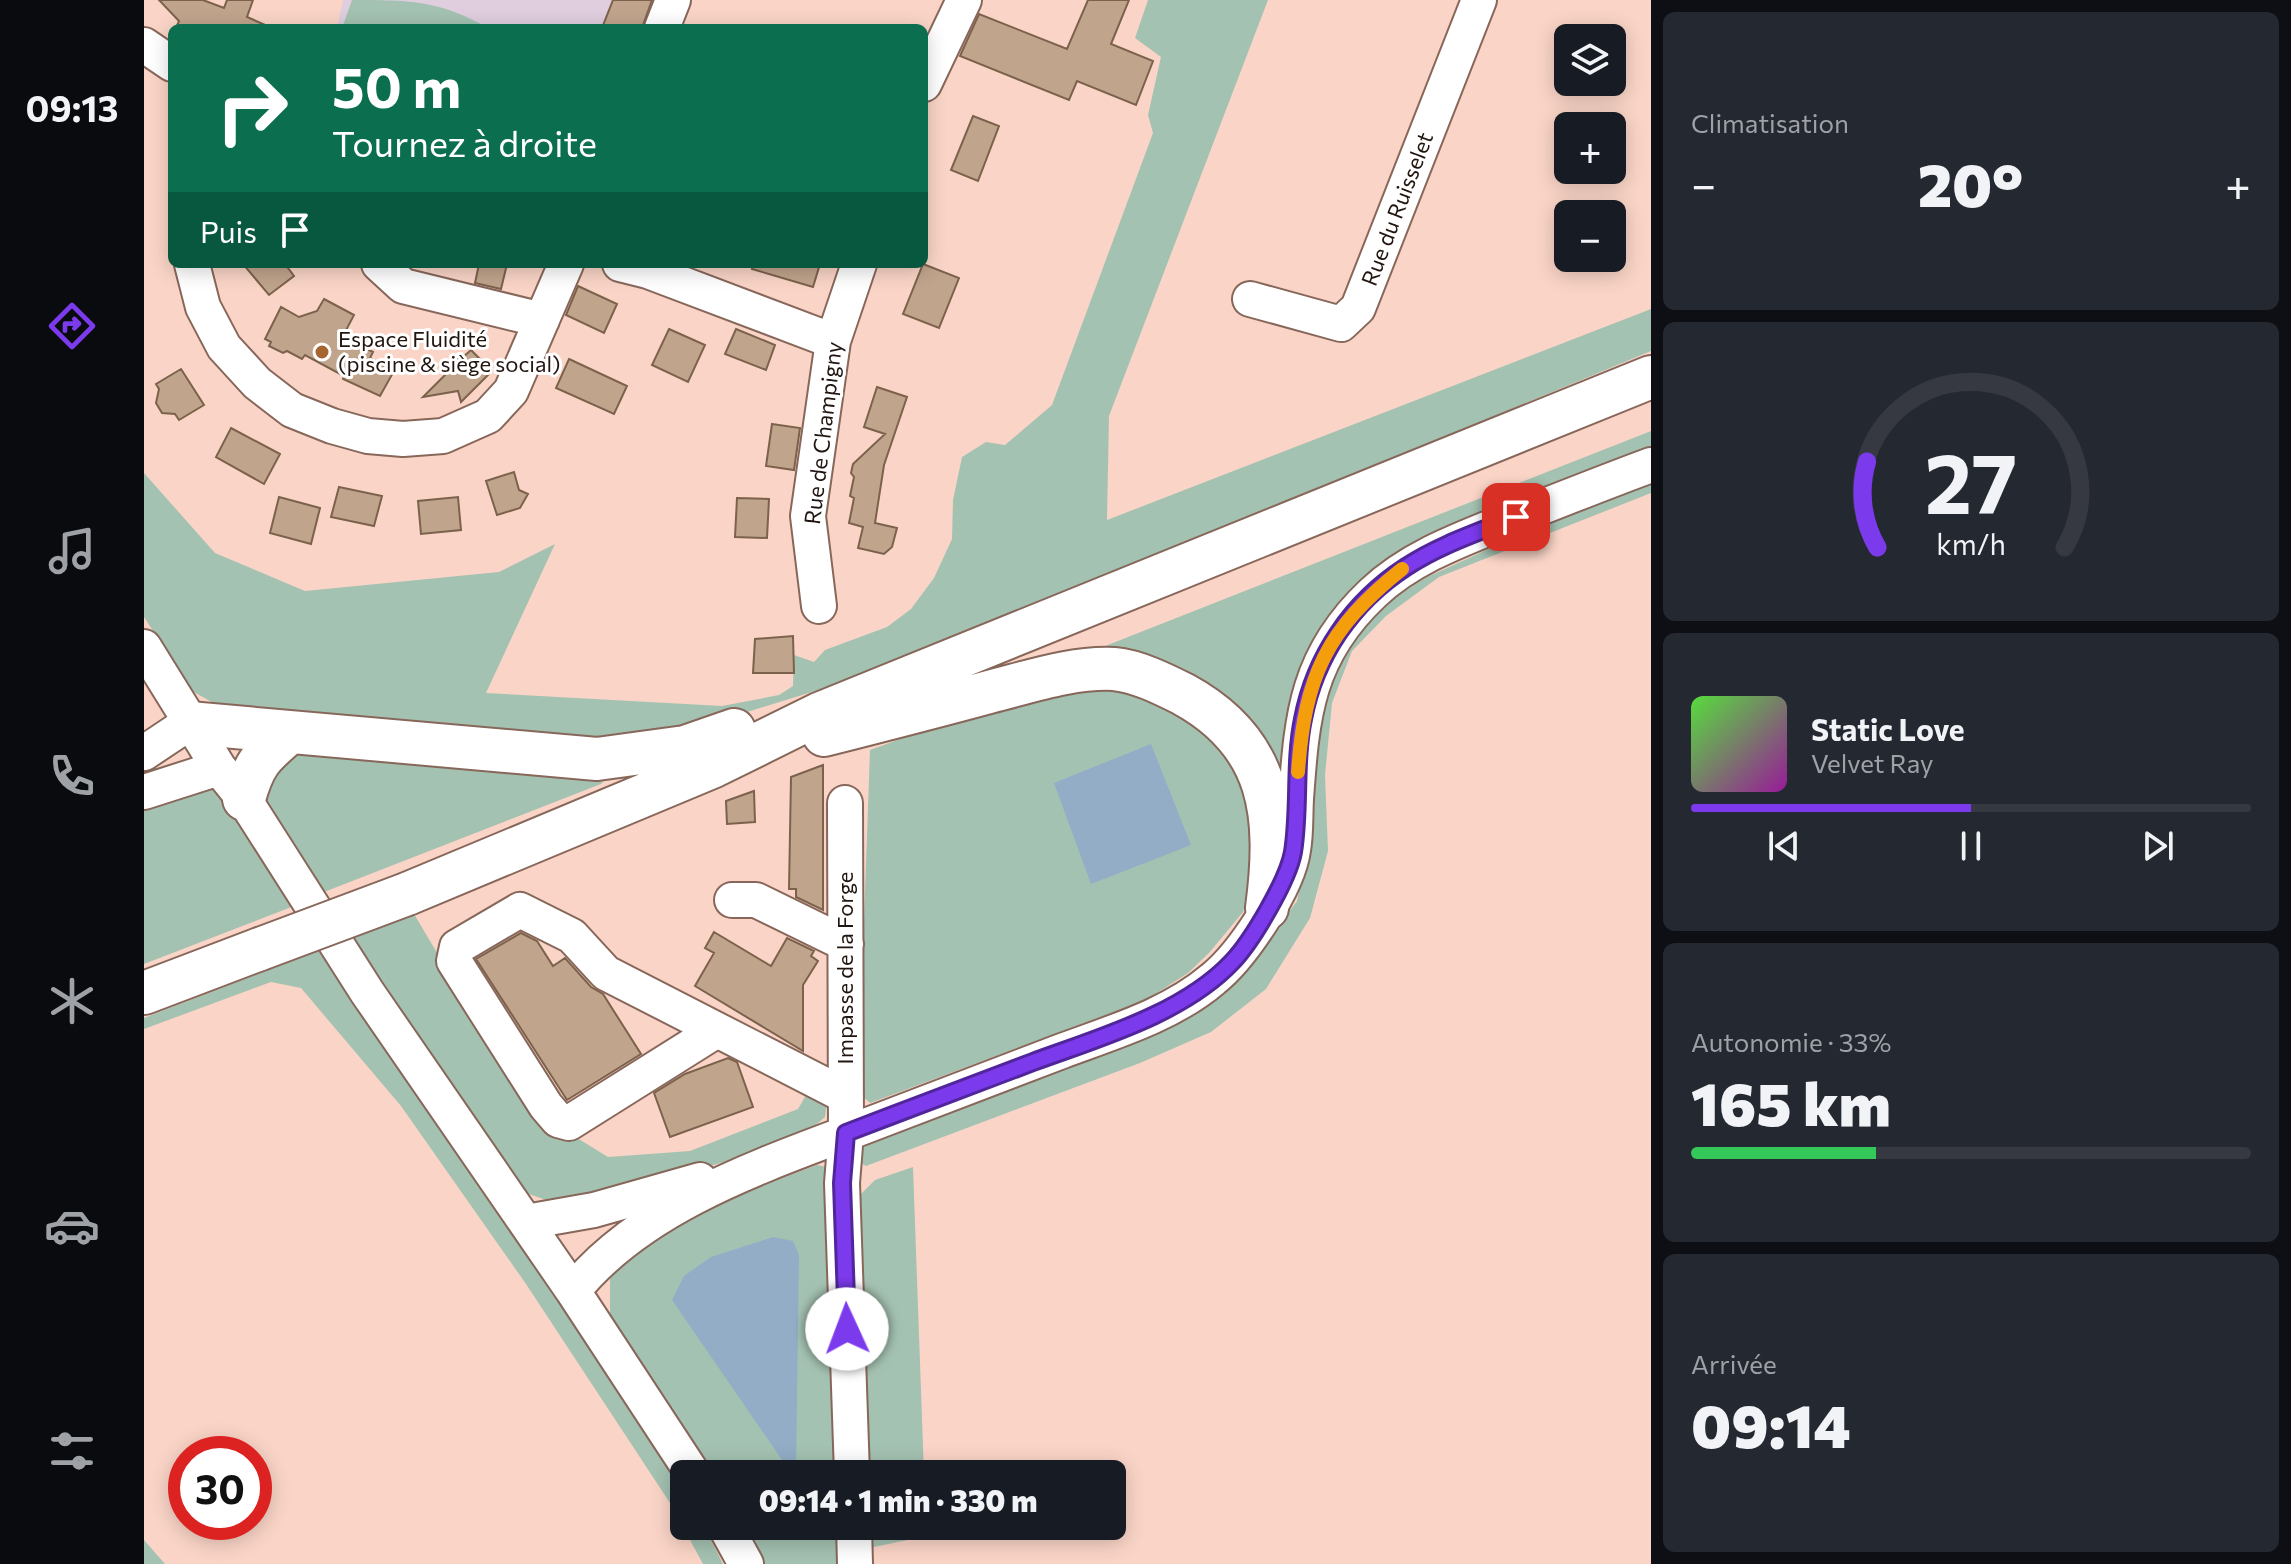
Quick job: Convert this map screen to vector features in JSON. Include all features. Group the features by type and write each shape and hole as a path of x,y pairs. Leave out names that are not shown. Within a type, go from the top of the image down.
{"main road":[{"path":"144,993 407,894 714,766 819,714 1651,377"},
{"path":"815,738 1651,407"},
{"path":"189,723 597,759 685,747 992,643"},
{"path":"714,766 1043,678 1116,669 1142,676 1200,704 1244,745 1269,804 1273,838 1267,908"},
{"path":"232,783 251,774 262,756 290,732"}],"street":[{"path":"664,24 673,0"},
{"path":"928,76 964,0"},
{"name":"Rue du Ruisselet","path":"1250,299 1341,324 1358,308 1479,0"},
{"path":"144,45 168,61"},
{"path":"193,268 203,307 224,347 257,383 292,410 332,426 368,436 403,439 443,436 488,416 511,391 564,268"},
{"path":"383,268 403,286 542,320"},
{"path":"636,268 833,341"},
{"name":"Rue de Champigny","path":"819,606 808,516 833,341 858,268"},
{"path":"573,1291 589,1271 629,1235 759,1166 1105,1035 1173,1005 1213,979 1248,943 1287,875 1293,851 1303,719 1319,665 1342,627 1373,593 1406,566 1460,540 1651,465"},
{"path":"144,647 189,723 232,783 367,992 573,1291 684,1460"},
{"path":"144,753 189,723"},
{"path":"144,792 232,783"},
{"name":"Impasse de la Forge","path":"845,803 846,1133 842,1183 852,1460"},
{"path":"732,900 756,900 846,944"},
{"path":"717,1030 569,1123 558,1120 454,961 457,947 520,910 572,936 606,973 846,1096"},
{"path":"526,1222 594,1210 759,1166"},
{"path":"733,1540 746,1564"},
{"path":"854,1540 855,1564"}],"shaded area":[{"path":"343,0 661,0 651,24 338,24"}],"green space":[{"path":"352,0 390,0 438,7 480,24 343,24"},
{"path":"1148,0 1268,0 1109,416 1107,520 1651,309 1651,351 1054,599 818,690 680,733 573,745 226,710 192,691 144,617 144,473 215,553 305,591 499,572 555,544 486,693 722,706 779,695 793,686 794,655 814,662 825,650 887,627 911,609 934,578 952,539 953,500 962,457 986,442 1005,445 1052,405 1153,133 1148,115 1161,57 1135,38"},
{"path":"1651,431 1651,455 1365,585 1286,768 1277,780 1090,652"},
{"path":"1651,478 1651,493 1439,577 1386,616 1352,651 1332,703 1325,775 1328,851 1310,918 1266,989 1211,1032 1140,1063 866,1166 859,1162 855,1148 867,1139 1194,1014 1241,977 1297,901 1312,830 1306,784 1318,697 1355,628 1376,610 1425,578"},
{"path":"1064,683 1132,689 1191,712 1237,762 1259,831 1255,874 1243,912 1188,973 1146,1000 870,1103 858,1092 870,750"},
{"path":"291,748 606,778 601,784 319,894 265,803 261,778"},
{"path":"213,788 228,801 294,906 144,964 144,805 182,793"},
{"path":"414,914 530,1109 608,1157 690,1151 798,1109 806,1095 827,1100 825,1117 811,1129 724,1162 595,1199 552,1202 523,1192 354,938"},
{"path":"320,950 670,1466 670,1503 526,1284 401,1106 301,988 271,982 144,1029 144,1018"},
{"path":"817,1165 832,1168 839,1460 698,1460 610,1322 610,1275 664,1223"},
{"path":"913,1167 923,1460 863,1460 856,1199 875,1180"},
{"path":"144,1540 165,1564 144,1564"},
{"path":"690,1540 711,1540 723,1564 703,1564"},
{"path":"749,1540 840,1540 839,1564 764,1564"},
{"path":"864,1540 908,1540 864,1549"}],"water":[{"path":"1151,744 1191,845 1091,884 1054,783"},
{"path":"773,1237 793,1241 799,1255 796,1460 782,1460 672,1300 684,1276 711,1257"}],"building":[{"path":"159,0 203,0 224,8 227,0 253,0 247,17 263,24 178,24 179,21"},
{"path":"613,0 652,0 643,24 604,24"},
{"path":"1088,0 1129,0 1111,44 1153,61 1136,105 1077,81 1069,100 960,56 979,14 1067,49"},
{"path":"973,116 999,126 978,181 951,170"},
{"path":"928,266 959,278 939,328 903,314 921,268"},
{"path":"246,268 288,268 294,276 269,295"},
{"path":"478,268 506,268 501,289 475,283"},
{"path":"752,268 819,268 813,287"},
{"path":"578,286 617,304 604,333 566,315"},
{"path":"324,299 354,315 343,336 373,352 370,358 394,371 380,396 343,379 344,376 305,355 302,359 269,346 271,342 265,339 281,307 299,317 317,311"},
{"path":"669,329 705,345 688,382 652,365"},
{"path":"736,329 775,345 766,370 725,354"},
{"path":"471,350 492,371 461,402 458,391 423,397 452,368 458,357"},
{"path":"569,359 627,386 614,414 556,388"},
{"path":"181,369 204,405 179,420 175,414 162,413 156,403 159,389 156,384"},
{"path":"877,387 907,397 884,465 875,523 897,528 892,547 884,554 858,548 863,527 849,523 854,498 850,496 853,464 885,434 864,427"},
{"path":"772,424 800,428 794,470 766,466"},
{"path":"231,428 280,454 264,484 216,457"},
{"path":"514,472 519,490 528,494 520,508 497,515 486,481"},
{"path":"339,487 382,496 374,526 331,517"},
{"path":"279,497 320,508 311,544 270,533"},
{"path":"458,497 461,530 421,534 418,501"},
{"path":"737,498 769,499 767,538 735,537"},
{"path":"793,636 794,673 753,673 755,639"},
{"path":"823,765 823,910 796,897 796,889 789,889 791,777"},
{"path":"754,791 755,822 727,824 726,801"},
{"path":"714,932 771,966 787,938 814,951 811,956 818,961 803,985 803,1051 695,986 714,953 705,948"},
{"path":"521,933 537,941 553,966 565,958 591,987 603,994 641,1054 567,1100 476,959"},
{"path":"728,1058 737,1062 753,1107 670,1137 654,1093 685,1074"}],"slow traffic":[{"path":"1298,772 1303,719 1319,665 1342,627 1373,593 1402,569"}],"place":[{"name":"Espace Fluidité (piscine & siège social)","path":"322,352"}],"route":[{"path":"847,1329 842,1183 846,1133 1164,1010 1192,995 1232,962 1248,943 1287,875 1293,851 1303,719 1319,665 1342,627 1373,593 1406,566 1516,517"}]}
